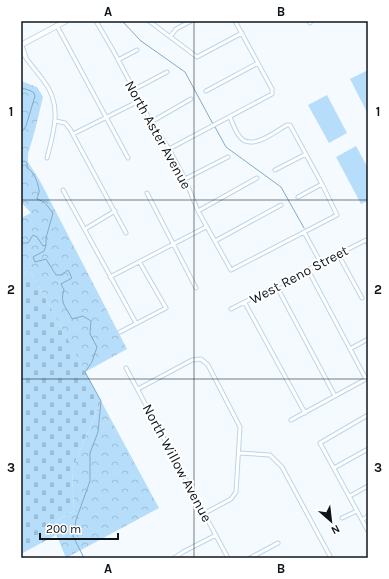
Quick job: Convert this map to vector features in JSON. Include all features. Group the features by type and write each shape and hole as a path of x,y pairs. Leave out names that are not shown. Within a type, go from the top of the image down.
{"main road":[{"path":"21,44 66,21"}],"street":[{"name":"North Aster Avenue","path":"96,21 139,101 185,179 206,227 231,270 304,232"},
{"path":"149,21 197,57 242,34"},
{"path":"170,37 176,29 191,21"},
{"path":"169,150 270,96 272,92 235,21"},
{"path":"57,26 128,158"},
{"path":"21,44 32,68 43,79 54,101 56,121 47,158"},
{"path":"21,50 25,58 28,60"},
{"path":"118,60 138,50"},
{"path":"206,91 258,63"},
{"path":"133,90 167,72"},
{"path":"151,122 191,99"},
{"path":"73,134 139,101"},
{"path":"230,117 242,140 254,142 261,140 287,125 290,125 337,215 304,232 321,263"},
{"path":"56,121 67,126 73,134 126,233"},
{"path":"275,170 306,154"},
{"path":"185,179 228,157"},
{"path":"198,211 257,178"},
{"path":"298,197 322,184"},
{"path":"63,190 136,323"},
{"path":"147,193 196,288"},
{"path":"215,241 281,205"},
{"path":"85,228 114,212"},
{"path":"110,278 140,263 173,243 206,227"},
{"name":"West Reno Street","path":"231,309 277,287 338,254 367,241"},
{"path":"338,254 362,298"},
{"path":"120,332 166,308 140,263"},
{"path":"291,420 367,378 308,270"},
{"path":"277,287 335,396"},
{"path":"245,303 305,413"},
{"path":"350,349 368,340"},
{"path":"138,389 198,358 206,362 239,423 239,453 237,488 235,495 231,499 205,513"},
{"name":"North Willow Avenue","path":"126,368 228,558"},
{"path":"368,415 320,443 350,496 368,532"},
{"path":"334,468 368,449"},
{"path":"239,453 270,455 282,467 331,558"},
{"path":"350,496 368,486"},
{"path":"342,518 357,511"},
{"path":"362,520 368,516"},
{"path":"174,558 216,535"},
{"path":"250,558 278,543"}],"green space":[{"path":"368,70 368,114 350,79"},
{"path":"21,81 37,87 43,97 28,154 28,162 40,181 127,349 85,372 30,270 21,274 21,218 31,213 21,202"},
{"path":"327,95 347,133 329,143 308,105"},
{"path":"356,146 368,168 368,201 361,204 336,157"},
{"path":"30,270 101,401 72,469 74,511 56,521 54,529 56,535 21,554 21,274"},
{"path":"101,401 159,508 66,558 54,529 56,521 74,511 72,469"}],"waterway":[{"path":"122,21 141,41 185,72 213,124"},
{"path":"21,88 31,91 35,96 26,126 21,133"},
{"path":"215,127 226,147 281,187 304,228"},
{"path":"21,162 25,161 27,163 27,168 32,172 38,184 39,191 37,199 44,202 53,213 46,238 46,245 43,246 37,237 33,235 28,243 21,243"},
{"path":"46,245 44,251 33,257 35,262 46,259 56,275 61,275 68,270 72,278 61,284 64,290 62,298 64,305 72,319 83,316 91,321 90,334 97,347 92,362 85,372 101,401 98,432 90,453 90,481 76,520 73,536 84,558"},
{"path":"21,291 21,298"}]}
